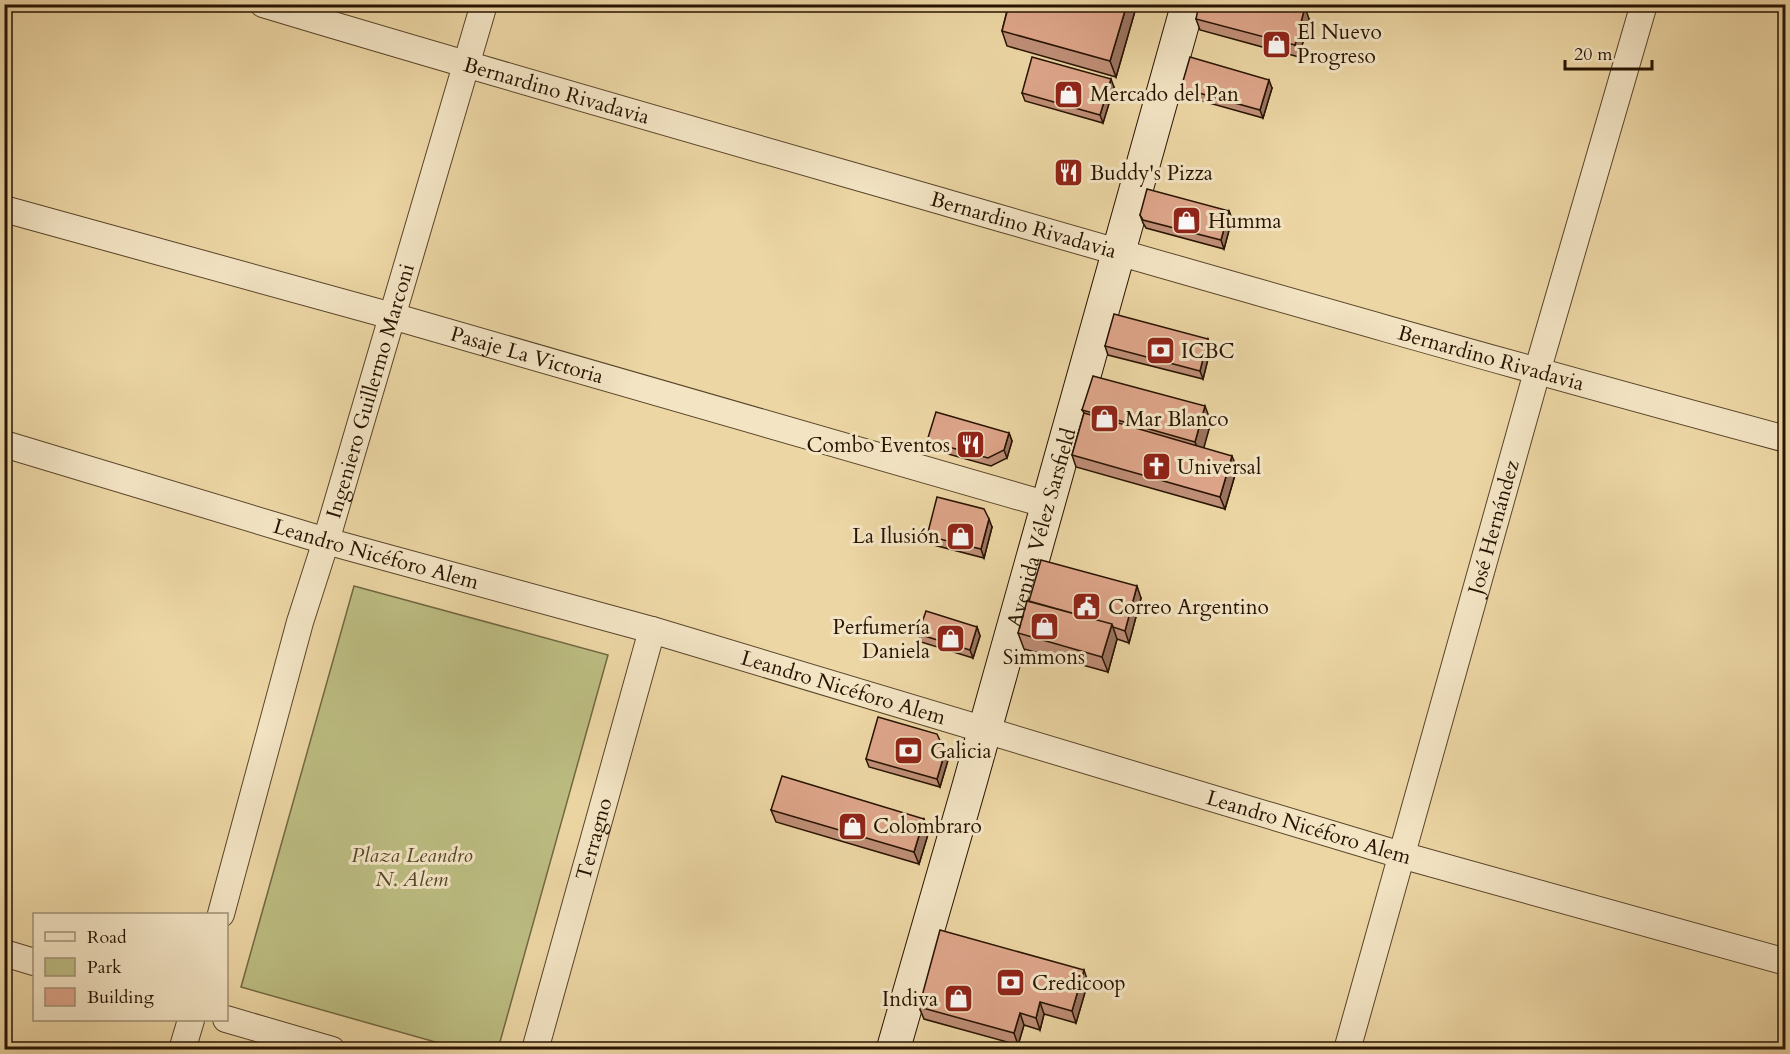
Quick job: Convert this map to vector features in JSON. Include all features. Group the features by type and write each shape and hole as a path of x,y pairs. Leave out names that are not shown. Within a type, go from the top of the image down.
{"main road":[{"name":"Avenida Vélez Sarsfield","path":"893,1050 1188,4"}],"street":[{"name":"Bernardino Rivadavia","path":"263,4 466,65 1537,372 1785,439"},
{"name":"Ingeniero Guillermo Marconi","path":"222,913 300,622 326,541 484,4"},
{"name":"José Hernández","path":"1347,1050 1537,372 1644,4"},
{"name":"Pasaje La Victoria","path":"4,208 392,316 1048,505"},
{"name":"Leandro Nicéforo Alem","path":"4,444 326,541 652,630 1401,855 1785,962"},
{"name":"Terragno","path":"535,1050 652,630"},
{"path":"4,953 33,962"},
{"path":"228,1020 332,1050"},
{"path":"182,1050 192,1021"}],"green space":[{"name":"Plaza Leandro N. Alem","path":"354,586 608,655 498,1049 460,1049 241,987"}],"building":[{"path":"1009,4 1127,4 1110,61 1002,31"},
{"name":"El Nuevo Progreso","path":"1199,4 1296,4 1305,7 1295,45 1196,19"},
{"name":"Mercado del Pan","path":"1032,57 1111,79 1100,115 1022,93"},
{"path":"1190,57 1269,80 1260,110 1181,88"},
{"name":"Humma","path":"1147,189 1229,211 1221,240 1143,220 1140,215"},
{"name":"ICBC","path":"1114,314 1208,339 1200,371 1105,346"},
{"path":"1093,376 1205,406 1195,442 1082,410"},
{"name":"Combo Eventos","path":"936,412 1009,433 1004,450 988,458 927,441"},
{"name":"Universal","path":"1084,413 1232,456 1220,497 1072,455"},
{"name":"La Ilusión","path":"937,497 984,509 989,519 981,549 927,536"},
{"name":"Correo Argentino","path":"1041,560 1137,586 1125,631 1113,627 1112,624 1029,601"},
{"path":"1027,601 1112,624 1102,657 1018,633"},
{"name":"Perfumería Daniela","path":"926,611 977,627 970,650 918,634"},
{"name":"Galicia","path":"878,717 937,734 945,752 937,779 866,759"},
{"name":"Colombraro","path":"782,776 924,819 914,852 771,810"},
{"path":"940,930 1084,970 1072,1011 1040,1002 1036,1018 1020,1013 1014,1033 919,1007"}],"place":[{"name":"El Nuevo Progreso","path":"1276,44"},
{"name":"Mercado del Pan","path":"1069,94"},
{"name":"Buddy's Pizza","path":"1069,173"},
{"name":"Humma","path":"1187,221"},
{"name":"ICBC","path":"1160,351"},
{"name":"Mar Blanco","path":"1104,419"},
{"name":"Combo Eventos","path":"971,445"},
{"name":"Universal","path":"1156,467"},
{"name":"La Ilusión","path":"961,536"},
{"name":"Correo Argentino","path":"1087,607"},
{"name":"Simmons","path":"1044,626"},
{"name":"Perfumería Daniela","path":"951,639"},
{"name":"Galicia","path":"909,751"},
{"name":"Colombraro","path":"852,826"},
{"name":"Credicoop","path":"1011,983"},
{"name":"Indiva","path":"959,999"}]}
